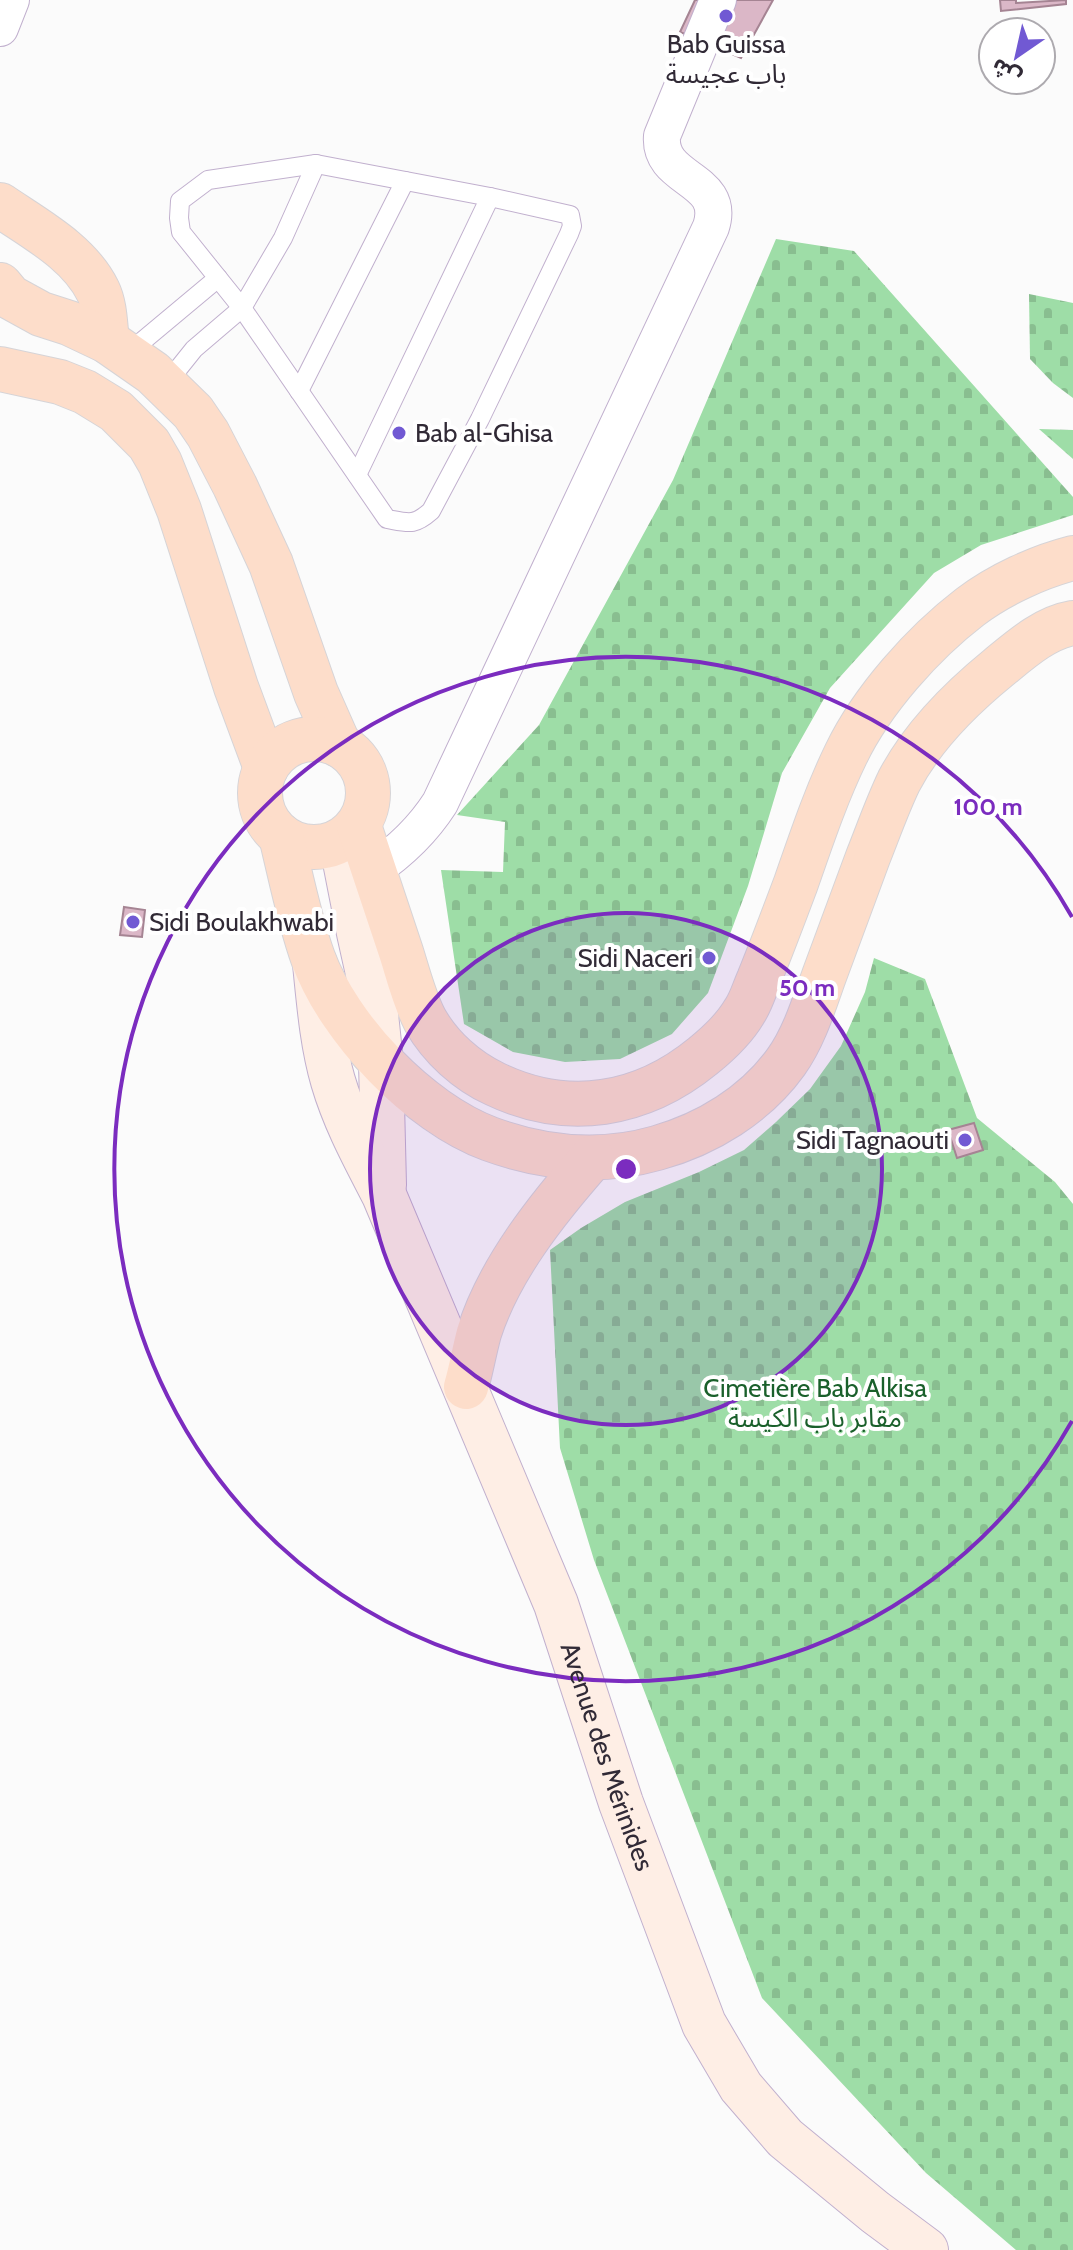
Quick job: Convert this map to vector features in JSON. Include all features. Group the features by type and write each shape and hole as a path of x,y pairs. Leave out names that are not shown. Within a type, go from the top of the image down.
{"main road":[{"path":"0,205 52,240 85,269 100,294 117,347"},
{"path":"4,286 41,314 69,323 117,347 166,384 193,412 235,486 271,564 316,693 339,745"},
{"path":"0,369 60,382 85,392 116,411 149,444 179,510 236,687 266,768"},
{"path":"350,834 373,870 426,1020 444,1046 463,1064 514,1093 551,1102 599,1103 634,1096 658,1087 684,1072 711,1050 730,1032 746,1010 826,800 847,752 873,709 921,651 971,606 1029,574 1073,558"},
{"path":"281,836 304,847 317,848 350,834 368,806 366,776 348,750 318,739 298,741 279,752 266,768 260,789 263,810 281,836 314,962 335,1001 381,1062 422,1100 486,1138 542,1154 592,1158 637,1154 704,1131 763,1089 787,1061 809,1017 881,822 900,780 921,747 981,682 1042,635 1073,623"},
{"path":"350,834 359,933 375,1005 381,1062 384,1195"},
{"name":"Avenue des Mérinides","path":"314,962 324,1041 351,1131 384,1195 556,1604 621,1803 704,2024 741,2087 785,2138 926,2250"},
{"path":"466,1387 480,1331 500,1287 552,1203 592,1158"}],"street":[{"path":"0,28 11,0"},
{"path":"373,870 411,841 428,823 440,803 711,227 714,207 711,199 664,156 662,136 718,0"}],"lane":[{"path":"166,384 194,349 242,308 283,238 316,164"},
{"path":"316,164 570,215 572,226 569,234 480,419 431,511 418,522 410,524 387,519 242,308 181,232 180,201 208,180 316,164"},
{"path":"299,391 405,181"},
{"path":"357,475 490,197"},
{"path":"117,347 218,278"}],"green space":[{"path":"776,239 854,251 1073,497 1073,515 981,545 934,573 830,688 782,773 748,886 708,993 672,1034 620,1059 565,1062 513,1052 464,1024 441,870 503,872 505,822 457,815 539,725 673,480"},
{"path":"1029,294 1073,303 1073,398 1030,359"},
{"path":"1039,429 1073,430 1073,459"},
{"name":"Cimetière Bab Alkisa مقابر باب الكيسة","path":"874,958 925,979 977,1118 1055,1182 1073,1204 1073,2250 1016,2250 926,2173 762,1998 594,1560 560,1448 550,1250 625,1202 744,1150 776,1122 810,1089 841,1046 865,992"}],"building":[{"name":"Bab Guissa باب عجيسة","path":"695,0 773,0 741,58 680,32"},
{"path":"1000,0 1016,0 1016,3 1066,0 1066,4 1001,11"},
{"name":"Sidi Boulakhwabi","path":"124,907 145,910 142,937 120,935"},
{"name":"Sidi Naceri","path":"705,954 714,954 714,962 705,962"},
{"name":"Sidi Tagnaouti","path":"974,1123 983,1150 957,1158 948,1130"}],"place":[{"name":"Bab Guissa باب عجيسة","path":"726,16"},
{"name":"Bab al-Ghisa","path":"399,433"},
{"name":"Sidi Boulakhwabi","path":"133,922"},
{"name":"Sidi Naceri","path":"709,958"},
{"name":"Sidi Tagnaouti","path":"965,1140"}]}
